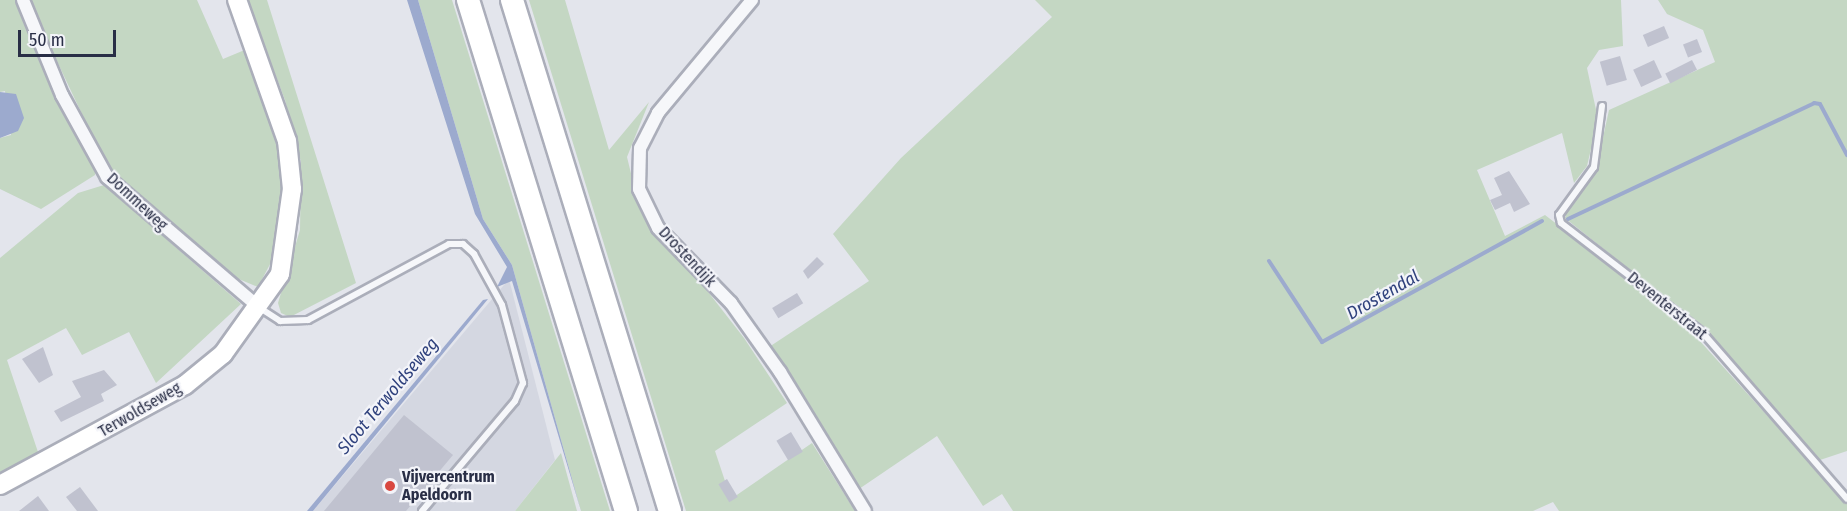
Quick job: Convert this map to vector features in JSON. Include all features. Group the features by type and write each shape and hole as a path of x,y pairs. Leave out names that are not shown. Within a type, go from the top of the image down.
{"highway":[{"path":"468,0 626,511"},
{"path":"512,0 670,511"}],"street":[{"name":"Dommeweg","path":"23,0 62,95 107,177 260,308"},
{"name":"Terwoldseweg","path":"0,485 185,386 223,354 260,308 280,274 292,189 287,141 237,0"},
{"name":"Drostendijk","path":"752,0 657,113 640,148 639,189 658,228 731,303 780,372 865,511"}],"lane":[{"name":"Deventerstraat","path":"1602,106 1594,167 1559,215 1561,223 1702,332 1847,499"},
{"path":"260,308 280,321 308,320 448,244 463,244 474,254 502,305 523,383 514,401 422,511"}],"shaded area":[{"path":"509,279 555,460 515,511 313,511"}],"green space":[{"path":"0,0 16,0 95,168 95,175 41,209 0,189 0,138 11,135 5,91 0,92"},
{"path":"28,0 197,0 223,59 247,49 284,169 278,249 258,287 234,277 107,167"},
{"path":"247,0 267,0 356,283 290,317 281,313 278,303 300,230 301,162 285,100"},
{"path":"418,0 452,0 610,511 581,511 512,265 483,219"},
{"path":"529,0 565,0 609,150 649,102 627,157 638,202 744,338 787,403 715,451 731,499 812,443 855,511 686,511"},
{"path":"1035,0 1621,0 1623,46 1599,50 1587,68 1598,119 1587,166 1574,183 1562,133 1477,170 1505,236 1545,215 1680,319 1847,504 1847,511 1559,511 1553,502 1533,511 1013,511 1002,494 983,506 937,436 859,489 769,347 869,281 833,234 901,158 1052,17"},
{"path":"1658,0 1847,0 1847,451 1820,460 1701,327 1565,218 1569,202 1598,160 1609,110 1715,62 1703,30 1667,14"},
{"path":"104,185 241,304 156,383 129,332 82,355 66,328 7,360 39,455 0,474 0,258 78,193"},
{"path":"561,453 577,511 515,511"}],"water":[{"path":"407,0 418,0 483,219 512,265 581,511 512,281 497,287 507,267 475,214"},
{"path":"0,92 16,94 24,118 18,131 0,138"},
{"path":"488,299 313,511 307,511 483,300"}],"building":[{"path":"1664,26 1669,38 1648,47 1643,35"},
{"path":"1697,39 1702,52 1688,57 1683,44"},
{"path":"1620,56 1627,80 1607,86 1600,62"},
{"path":"1654,60 1662,77 1641,87 1633,70"},
{"path":"1692,60 1697,70 1670,83 1665,74"},
{"path":"1509,171 1530,204 1514,212 1510,203 1495,210 1490,200 1502,195 1494,178"},
{"path":"817,257 824,264 808,279 803,271"},
{"path":"797,293 803,303 778,318 772,308"},
{"path":"43,347 53,375 39,383 22,359"},
{"path":"104,370 117,385 101,394 104,401 61,422 54,411 81,397 72,381"},
{"path":"404,415 453,455 406,511 324,511"},
{"path":"791,432 803,452 788,460 776,441"},
{"path":"727,479 738,497 729,502 718,484"},
{"path":"80,487 98,511 77,511 66,497"},
{"path":"38,496 49,511 19,511"}],"waterway":[{"name":"Drostendal","path":"1568,219 1814,103 1820,104 1847,155"},
{"name":"Drostendal","path":"1269,261 1322,342 1542,221"}],"place":[{"name":"Vijvercentrum Apeldoorn","path":"390,486"}],"water label":[{"name":"Sloot Terwoldseweg","path":"388,396"}]}
